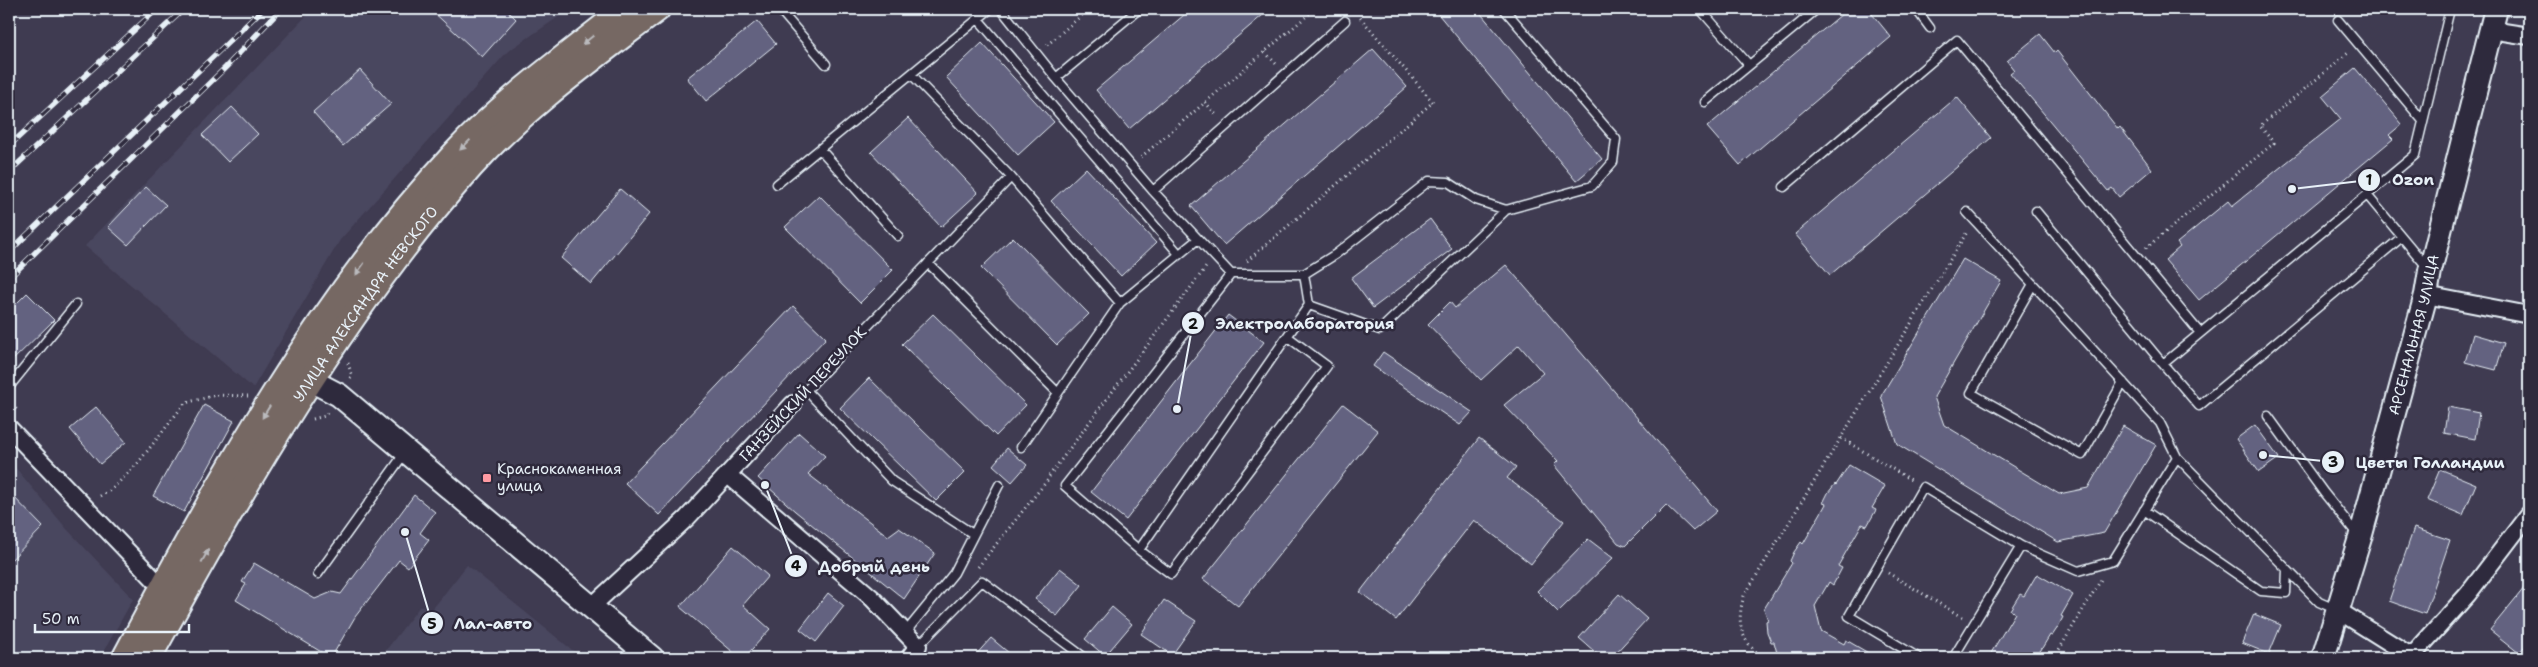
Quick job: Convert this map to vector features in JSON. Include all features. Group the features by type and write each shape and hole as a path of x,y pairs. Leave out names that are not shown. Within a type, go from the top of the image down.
{"main road":[{"path":"301,375 313,336 376,248 455,154 534,81 626,9"},
{"name":"УЛИЦА АЛЕКСАНДРА НЕВСКОГО","path":"125,658 163,587 249,438 473,164 543,96 657,9"},
{"name":"УЛИЦА АЛЕКСАНДРА НЕВСКОГО","path":"148,658 243,490 301,375"}],"street":[{"path":"2493,19 2529,36"},
{"name":"АРСЕНАЛЬНАЯ УЛИЦА","path":"2323,658 2360,538 2426,295 2430,271 2493,19"},
{"path":"2426,295 2529,315"},
{"path":"301,375 339,395 652,658"},
{"name":"ГАНЗЕЙСКИЙ ПЕРЕУЛОК","path":"591,607 687,518 794,404"},
{"path":"9,428 84,504 154,580 163,587"},
{"path":"728,475 871,597 905,633 914,652"},
{"path":"2339,611 2413,657 2468,594 2529,514"}],"lane":[{"path":"779,9 826,64"},
{"path":"777,184 990,9"},
{"path":"1001,9 1056,78 1131,166 1231,274 1304,274 1336,254 1429,181 1448,182 1476,200 1506,210"},
{"path":"1056,78 1139,9"},
{"path":"1309,305 1380,330 1506,210 1592,186 1614,162 1616,138 1504,9"},
{"path":"1700,9 1749,65"},
{"path":"1705,102 1818,9"},
{"path":"1916,9 1930,28"},
{"path":"2163,364 2415,155 2450,9"},
{"path":"978,19 1179,254"},
{"path":"2338,20 2423,122"},
{"path":"1153,191 1345,21"},
{"path":"1784,187 1957,40 2200,333"},
{"path":"911,74 1011,177 1120,304"},
{"path":"820,148 898,236"},
{"name":"ГАНЗЕЙСКИЙ ПЕРЕУЛОК","path":"794,404 1011,177"},
{"path":"2367,195 2430,271"},
{"path":"2036,210 2199,406 2402,237"},
{"path":"1967,212 2160,423 2177,457 2320,602 2339,611"},
{"path":"1021,447 1120,304 1198,238"},
{"path":"928,263 1058,393"},
{"path":"1231,274 1065,486 1139,550 1172,574 1327,366 1288,337"},
{"path":"1139,550 1309,305 1304,274"},
{"path":"2033,284 1971,393 2082,455 2123,382"},
{"path":"9,387 76,304"},
{"path":"806,390 892,481 973,534"},
{"path":"2268,416 2324,493 2360,538"},
{"path":"318,574 406,451"},
{"path":"1919,658 1850,616 1923,488 2021,546 2078,572 2113,561 2177,457"},
{"path":"905,633 954,573 999,485"},
{"path":"2144,510 2261,591 2286,592 2288,570"},
{"path":"1953,658 2021,546"},
{"path":"914,652 982,581 1086,658"}],"path":[{"path":"1036,53 1089,9"},
{"path":"1131,166 1315,9"},
{"path":"1231,274 1433,102 1353,9"},
{"path":"2136,257 2274,142 2260,126 2351,50"},
{"path":"1764,658 1755,652 1743,635 1739,612 1744,596 1974,220"},
{"path":"982,581 973,574 1049,476 1214,255"},
{"path":"348,361 352,376"},
{"path":"84,504 111,490 138,463 185,403 217,395 250,396"},
{"path":"1841,438 1923,488"},
{"path":"1049,476 1065,486"},
{"path":"2054,658 2113,561"},
{"path":"1879,568 1974,624"}],"shaded area":[{"path":"313,9 570,9 507,52 340,240 253,388 85,246"},
{"path":"9,460 66,528 133,599 100,658 9,658"},
{"path":"467,565 582,658 380,658 420,606 431,611"}],"building":[{"path":"430,9 506,9 516,19 482,57"},
{"path":"1191,9 1270,9 1129,129 1096,90"},
{"path":"1434,9 1477,9 1602,159 1576,181"},
{"path":"1848,9 1868,9 1891,37 1740,165 1707,127"},
{"path":"757,21 776,44 706,101 687,78"},
{"path":"2040,34 2055,53 2057,51 2152,169 2119,197 2112,188 2108,191 2010,73 2014,70 2007,61"},
{"path":"982,43 1054,122 1018,155 946,77"},
{"path":"1373,49 1407,87 1224,245 1191,206"},
{"path":"2355,68 2402,124 2389,135 2393,139 2199,300 2165,260 2180,247 2177,243 2228,201 2232,206 2341,119 2322,96"},
{"path":"360,70 391,104 343,146 313,112"},
{"path":"1957,97 1991,138 1830,275 1795,234"},
{"path":"232,107 258,134 228,162 202,135"},
{"path":"908,118 978,193 941,227 871,152"},
{"path":"1086,168 1156,243 1121,276 1051,201"},
{"path":"146,187 166,205 128,245 108,227"},
{"path":"620,189 649,214 591,284 561,258"},
{"path":"819,195 893,270 860,303 785,227"},
{"path":"1430,219 1452,249 1373,308 1351,278"},
{"path":"1013,237 1089,314 1057,345 981,268"},
{"path":"1963,259 2001,281 1934,397 1944,425 2059,494 2088,488 2123,426 2156,445 2104,533 2058,542 1897,444 1881,396"},
{"path":"1506,265 1717,511 1693,531 1666,505 1625,546 1618,543 1554,465 1558,461 1504,405 1543,373 1519,345 1481,380 1428,324 1450,302 1455,308"},
{"path":"27,293 54,320 9,364 9,311"},
{"path":"793,306 826,338 659,515 625,483"},
{"path":"933,314 1026,405 996,436 902,344"},
{"path":"1228,315 1264,342 1126,520 1091,492"},
{"path":"2473,334 2504,343 2496,370 2465,362"},
{"path":"1383,352 1472,412 1460,425 1373,366"},
{"path":"869,378 965,472 936,501 840,408"},
{"path":"1343,404 1378,431 1238,606 1203,579"},
{"path":"204,405 234,421 184,512 153,496"},
{"path":"96,407 126,442 100,464 70,429"},
{"path":"2448,407 2479,413 2475,439 2444,433"},
{"path":"2255,425 2279,458 2259,472 2236,439"},
{"path":"799,433 825,456 808,474 888,536 899,528 935,553 904,599 795,511 758,478"},
{"path":"1479,438 1516,467 1507,478 1564,521 1531,564 1474,520 1396,620 1360,592"},
{"path":"1007,448 1027,465 1012,482 993,465"},
{"path":"1849,465 1885,486 1872,508 1876,510 1867,526 1862,524 1838,566 1842,568 1833,585 1829,582 1815,606 1821,631 1844,644 1846,640 1877,658 1786,658 1777,653 1774,642 1771,642 1767,632 1766,621 1768,620 1764,609 1792,563 1790,561 1794,552 1801,542 1803,544 1826,504 1823,503 1828,493 1836,485"},
{"path":"2440,469 2476,484 2463,515 2427,500"},
{"path":"9,492 43,527 9,562"},
{"path":"414,495 435,512 420,533 429,540 408,567 399,560 355,617 331,658 236,600 246,584 242,582 254,563 315,599 332,592 341,594"},
{"path":"2414,528 2450,540 2425,614 2389,601"},
{"path":"1588,539 1613,558 1558,612 1537,591"},
{"path":"733,546 768,576 743,605 770,629 744,658 740,658 680,607"},
{"path":"1060,568 1082,585 1057,616 1035,599"},
{"path":"2037,574 2073,595 2061,616 2063,617 2058,627 2052,636 2050,635 2036,658 1988,658 2015,613 2010,610 2020,594 2024,596"},
{"path":"2529,582 2529,641 2519,653 2490,630"},
{"path":"828,593 844,606 816,642 800,629"},
{"path":"1619,594 1647,619 1611,658 1602,658 1579,638"},
{"path":"1164,600 1196,621 1172,655 1141,634"},
{"path":"1112,607 1132,624 1105,656 1085,639"},
{"path":"2254,614 2281,625 2269,654 2242,643"},
{"path":"991,638 1015,658 973,658"}],"railway":[{"path":"9,146 157,9"},
{"path":"9,172 184,9"},
{"path":"9,252 263,9"},
{"path":"9,278 226,67 281,9"}],"place":[{"name":"Ozon","path":"2292,189"},
{"name":"Электролаборатория","path":"1177,409"},
{"name":"Цветы Голландии","path":"2263,455"},
{"name":"Краснокаменная улица","path":"487,478"},
{"name":"Добрый день","path":"765,485"},
{"name":"Лал-авто","path":"405,532"}]}
